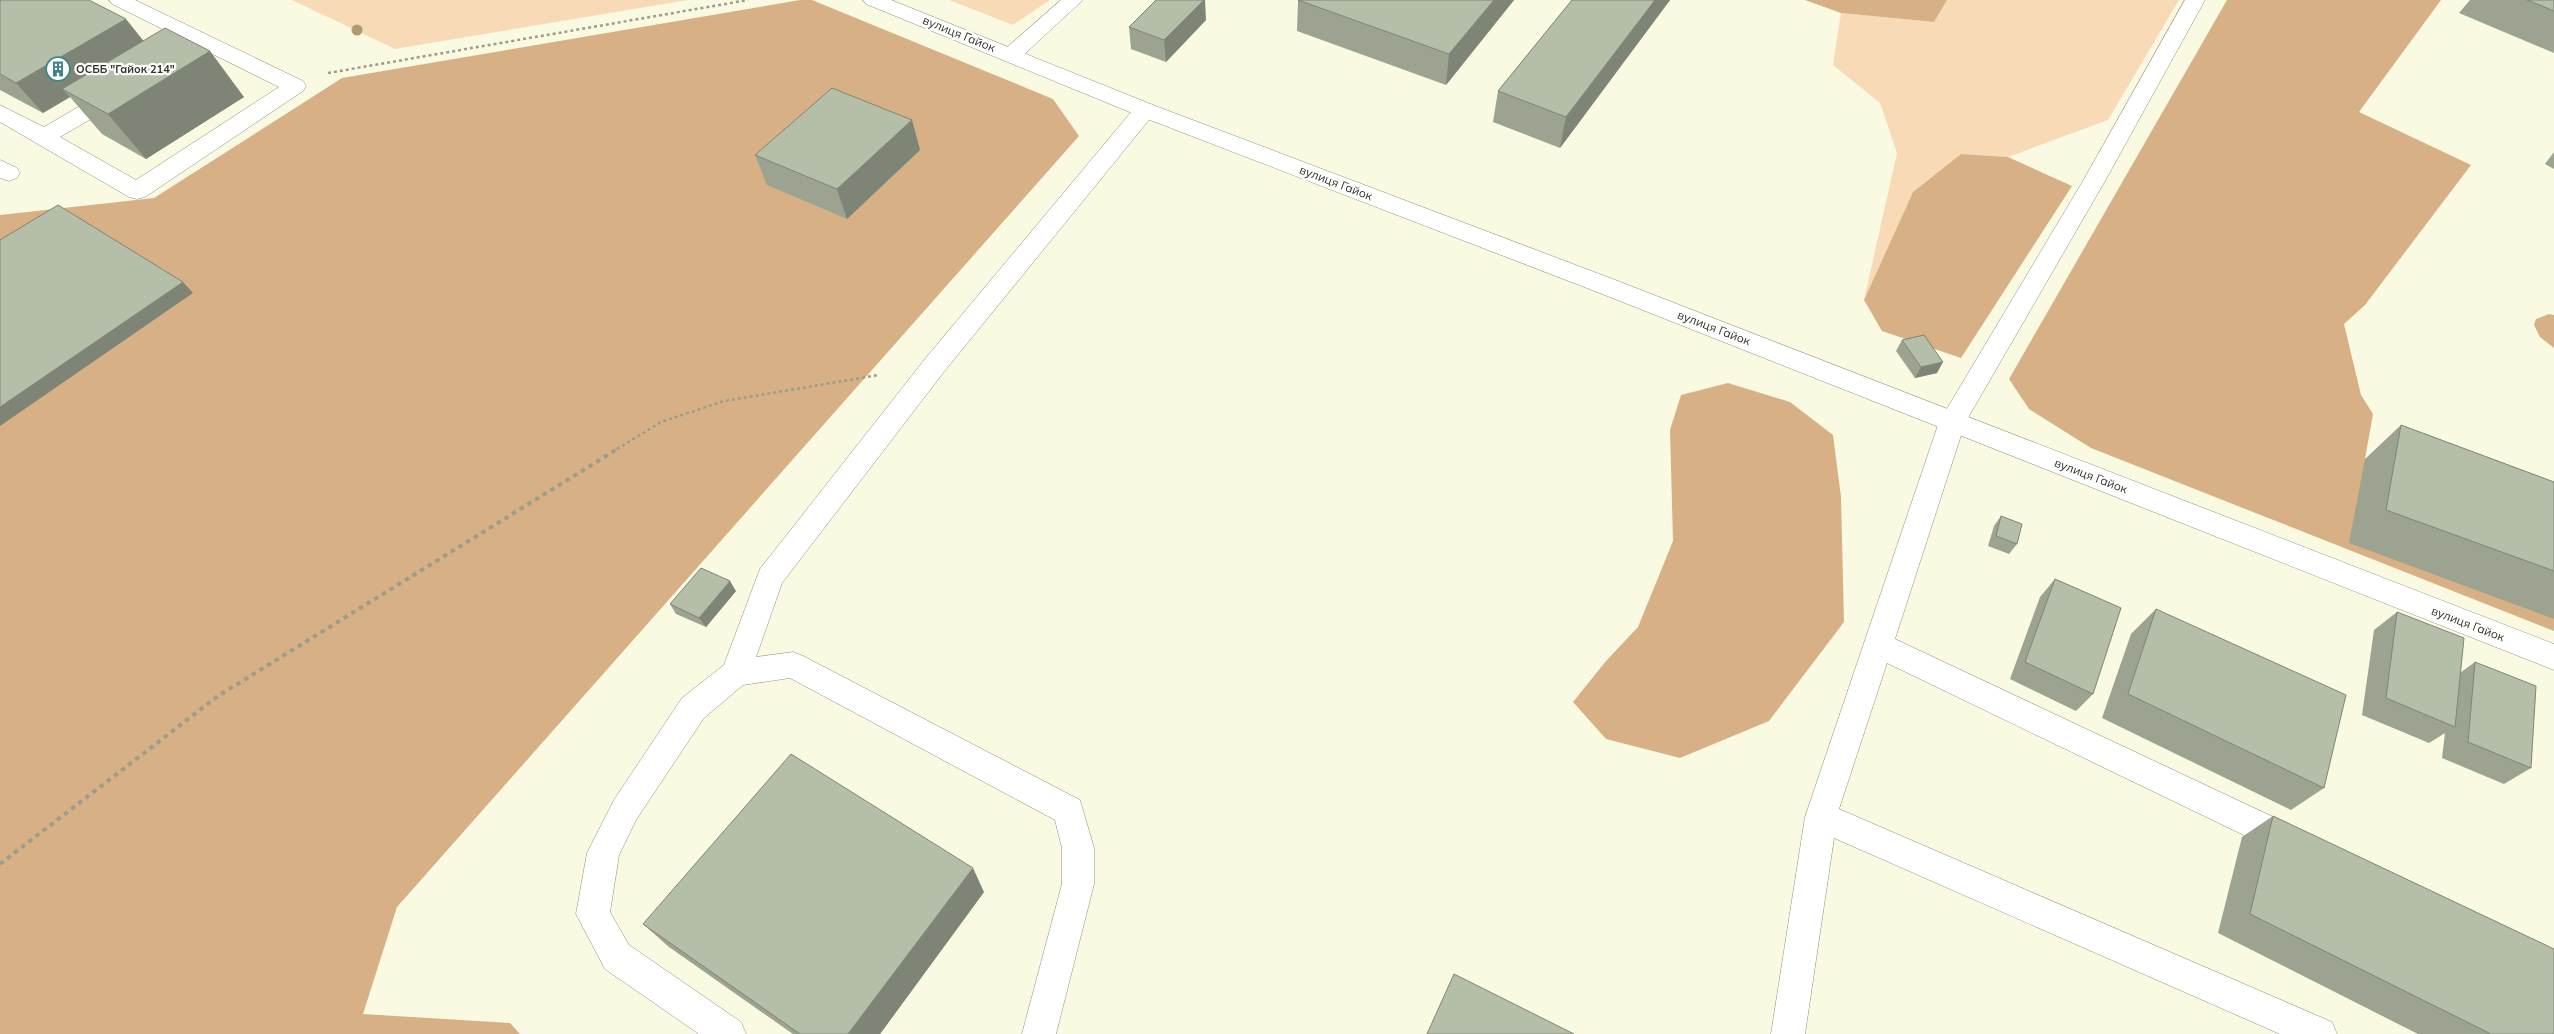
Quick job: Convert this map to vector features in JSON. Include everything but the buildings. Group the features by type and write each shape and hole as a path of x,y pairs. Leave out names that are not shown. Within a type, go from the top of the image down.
{"street":[{"path":"119,0 195,46 295,86"},
{"name":"вулиця Гайок","path":"873,0 1145,110 1592,280 2554,657"},
{"path":"1011,55 1073,0"},
{"path":"1788,1034 1821,817 1952,422 2094,181 2195,0"},
{"path":"44,137 137,82"},
{"path":"0,112 137,191 295,86"},
{"path":"736,673 770,577 934,366 1145,110"},
{"path":"1878,645 2316,853"},
{"path":"729,1034 617,957 593,914 603,853 625,810 693,708 736,673 793,665 1069,811 1078,848 1078,884 1039,1034"},
{"path":"1821,817 2320,1034"}],"path":[{"path":"295,86 330,72 748,0"},
{"path":"0,864 218,696 661,422 724,401 934,366"}],"shaded area":[{"path":"292,0 688,0 395,49"},
{"path":"800,0 812,0 1053,99 1079,136 397,907 363,1014 510,1023 520,1034 0,1034 0,215 154,198 342,78"},
{"path":"949,0 1050,0 1013,25"},
{"path":"1805,0 1947,0 1934,22 1841,13"},
{"path":"1947,0 2179,0 2108,120 2008,157 1961,154 1913,192 1864,300 1897,153 1880,103 1833,65 1841,13 1934,22"},
{"path":"2227,0 2441,0 2359,112 2471,165 2365,305 2344,324 2361,395 2373,414 2365,459 2554,619 2554,631 2091,448 2029,409 2009,379"},
{"path":"1961,154 2008,157 2072,186 1961,358 1882,331 1864,300 1913,192"},
{"path":"2549,314 2554,315 2554,348 2540,337 2534,325 2536,319"},
{"path":"1728,383 1790,402 1833,435 1841,497 1844,622 1769,721 1680,758 1606,739 1573,702 1606,661 1638,627 1673,541 1670,430 1681,395"}],"place":[{"name":"ОСББ \"Гайок 214\"","path":"58,69"}]}
